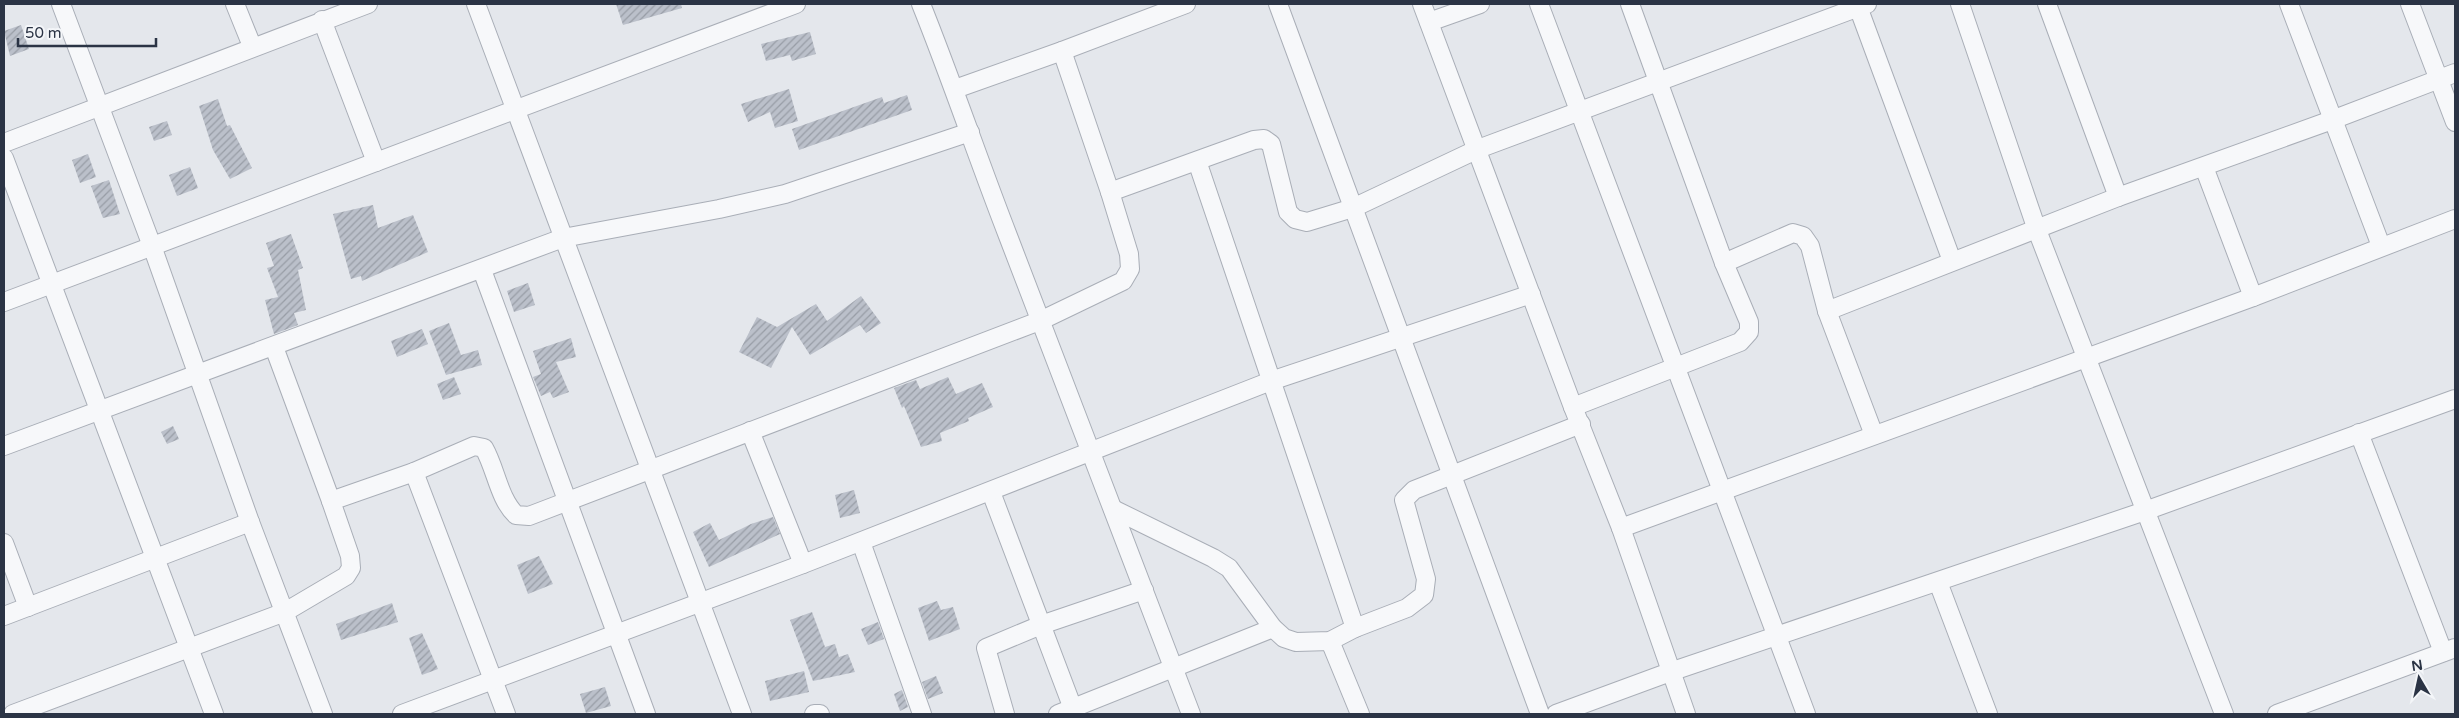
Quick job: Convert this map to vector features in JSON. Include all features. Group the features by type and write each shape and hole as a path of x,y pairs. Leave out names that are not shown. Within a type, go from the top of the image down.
{"street":[{"path":"61,4 198,372 250,522 323,714"},
{"path":"236,4 252,46"},
{"path":"4,143 252,46 368,4"},
{"path":"476,4 648,469 742,714"},
{"path":"4,302 796,4"},
{"path":"921,4 955,89 1008,236 1042,320 1190,714"},
{"path":"955,89 1062,52 1186,4"},
{"path":"1278,4 1540,714"},
{"path":"1422,4 1478,149 1573,407 1621,528 1686,714"},
{"path":"1429,22 1480,4"},
{"path":"1539,4 1581,110 1675,368 1806,714"},
{"path":"1573,407 1740,342 1749,332 1749,322 1724,263 1630,4"},
{"path":"1960,4 2038,230 2224,714"},
{"path":"2047,4 2118,197"},
{"path":"2289,4 2381,246"},
{"path":"2410,4 2447,76 2455,122"},
{"path":"1110,192 1254,140 1264,139 1271,144 1288,212 1295,219 1307,222 1353,208 1478,149 1861,5 1952,261"},
{"path":"322,20 376,162"},
{"path":"331,501 414,472 474,446 484,448 492,461 508,508 516,516 529,516 566,500 1042,320 1123,280 1130,269 1129,254 1062,52"},
{"path":"1828,310 1952,261 2038,230 2118,197 2332,120 2447,76"},
{"path":"4,446 198,372 274,347 482,270 563,238 719,209 785,194 970,132"},
{"path":"4,158 214,714"},
{"path":"1197,162 1355,628"},
{"path":"2204,167 2253,297"},
{"path":"1621,528 2253,297 2455,219"},
{"path":"1724,263 1793,233 1804,236 1810,246 1828,310 1874,435"},
{"path":"482,270 646,714"},
{"path":"402,714 861,542 1271,381 1531,294"},
{"path":"13,714 285,612 346,576 351,568 350,556 274,347"},
{"path":"1556,714 1670,672 2145,511 2455,399"},
{"path":"1113,509 1205,554 1229,568 1273,628 1284,638 1296,642 1330,641 1355,628 1407,608 1424,595 1426,579 1404,500 1414,490 1581,424"},
{"path":"750,431 803,564"},
{"path":"2277,714 2449,650 2359,433"},
{"path":"414,472 506,714"},
{"path":"991,492 1041,625 1068,712 1273,628"},
{"path":"4,616 250,522"},
{"path":"861,542 922,714"},
{"path":"4,543 28,607"},
{"path":"1938,582 1988,714"},
{"path":"1005,714 986,648 1041,625 1144,590"},
{"path":"1330,641 1360,714"},
{"path":"814,714 820,714"}],"building":[{"path":"616,4 681,4 682,8 623,25"},
{"path":"21,25 29,49 10,56 4,31"},
{"path":"810,32 816,54 792,61 790,55 766,61 761,44"},
{"path":"789,89 798,121 775,128 770,112 748,122 741,104"},
{"path":"907,95 912,110 799,150 792,129 882,97 884,103"},
{"path":"218,99 227,126 230,125 252,168 230,179 213,150 199,106"},
{"path":"167,121 172,135 154,141 149,127"},
{"path":"88,154 96,177 80,183 72,160"},
{"path":"190,167 198,188 177,196 169,175"},
{"path":"109,180 120,214 103,218 91,186"},
{"path":"373,205 378,228 413,215 428,252 362,281 361,276 351,279 333,214"},
{"path":"291,234 303,268 298,270 306,310 294,313 298,325 274,334 265,300 278,297 267,268 274,266 266,243"},
{"path":"528,283 535,305 514,312 507,291"},
{"path":"861,296 881,323 866,333 860,325 810,355 792,327 771,368 739,352 757,317 777,327 816,304 827,321"},
{"path":"449,323 461,355 478,350 482,365 446,375 429,331"},
{"path":"422,329 428,344 397,357 391,341"},
{"path":"571,338 576,357 556,362 569,392 553,398 550,392 541,396 533,377 541,374 533,351"},
{"path":"454,377 461,394 443,400 437,384"},
{"path":"948,377 956,394 982,383 993,407 968,418 969,421 940,433 942,441 921,447 904,406 902,408 894,388 916,380 920,389"},
{"path":"173,426 179,439 167,444 161,432"},
{"path":"854,490 860,513 840,518 835,495"},
{"path":"773,517 780,534 709,567 693,532 710,523 719,540 751,524"},
{"path":"539,556 553,584 528,594 517,565"},
{"path":"937,601 941,610 953,607 960,629 929,641 918,608"},
{"path":"392,603 398,622 341,640 336,624"},
{"path":"812,612 825,647 835,644 839,657 848,654 855,672 813,681 790,620"},
{"path":"878,622 884,639 868,645 861,629"},
{"path":"422,633 438,669 422,675 409,638"},
{"path":"804,671 809,692 770,701 765,681"},
{"path":"936,676 943,693 928,699 922,682"},
{"path":"605,687 611,706 586,713 580,694"},
{"path":"902,690 908,707 900,711 894,694"}]}
